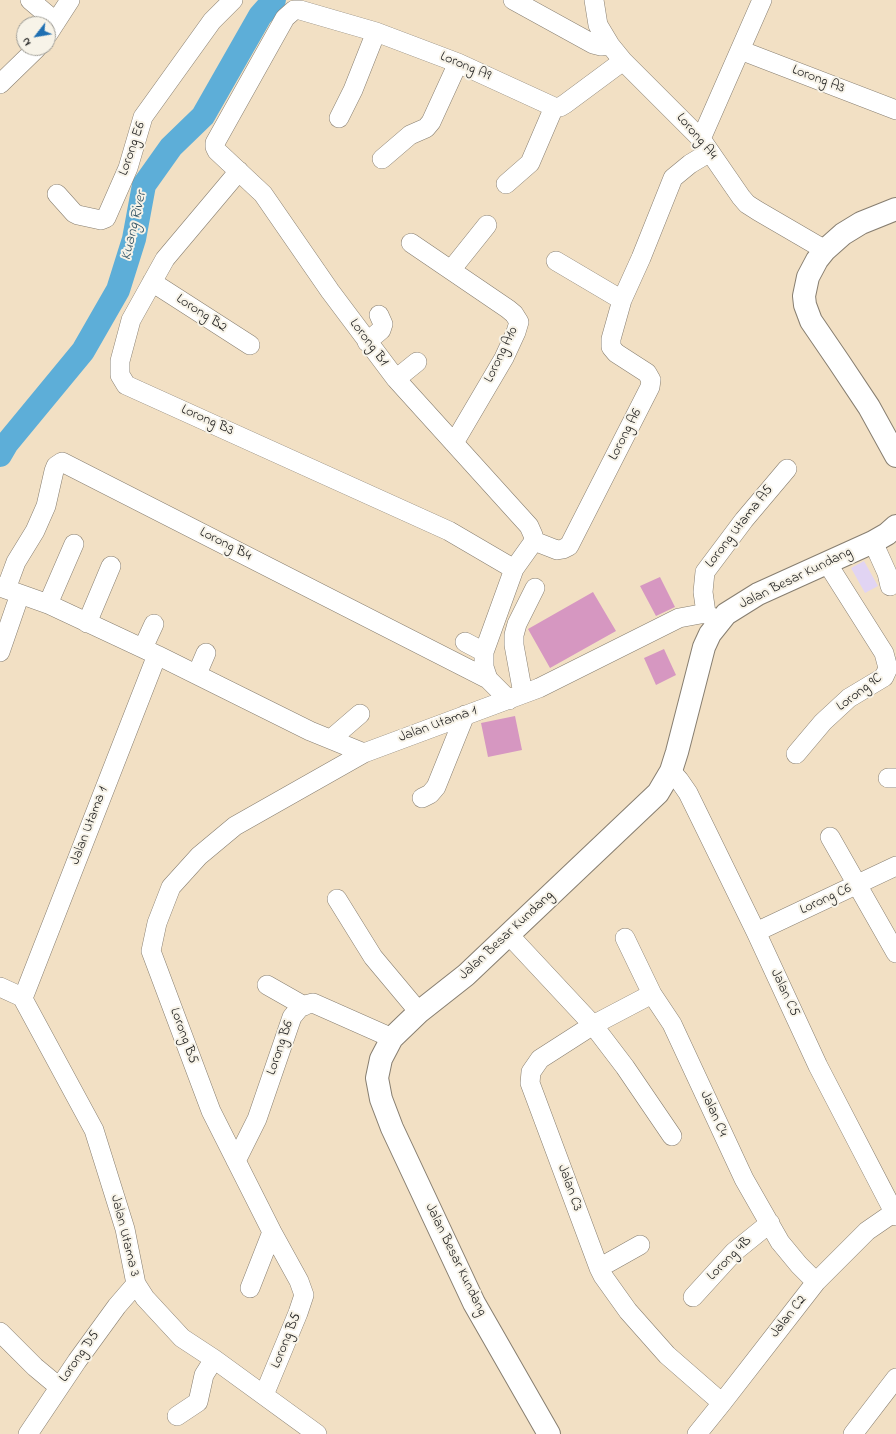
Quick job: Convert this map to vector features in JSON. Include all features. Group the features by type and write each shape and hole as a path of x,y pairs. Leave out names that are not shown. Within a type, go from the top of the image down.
{"main road":[{"path":"896,209 861,223 843,234 825,250 817,260 805,286 805,305 811,321 869,407 896,456"},
{"name":"Jalan Besar Kundang","path":"549,1434 474,1303 392,1128 382,1099 377,1078 381,1059 392,1038 419,1012 466,975 658,793 671,771 677,752 704,647 710,634 712,618 726,614 758,594 873,542 887,534 896,526"}],"street":[{"path":"30,0 43,16"},
{"path":"56,22 70,0"},
{"name":"Lorong E6","path":"57,194 74,213 78,215 101,220 106,218 128,168 143,118 212,21 233,0"},
{"path":"513,0 593,44 601,46 610,45"},
{"name":"Lorong A4","path":"594,0 598,26 610,45 623,61 706,146 741,197 748,204 825,250"},
{"path":"706,146 740,50 762,0"},
{"name":"Lorong A9","path":"297,5 300,10 376,32 458,63 554,107"},
{"name":"Lorong B1","path":"297,5 285,18 214,147 263,194 367,342 396,379 529,526 534,541"},
{"path":"338,118 353,90 376,32"},
{"name":"Lorong A3","path":"740,50 896,110"},
{"path":"0,84 29,56"},
{"path":"506,184 530,163 554,107 560,107 565,104 623,61"},
{"path":"382,159 410,135 426,128 431,122 458,63"},
{"name":"Lorong A6","path":"534,541 557,550 569,546 650,387 651,380 647,373 616,353 611,347 611,339 622,300 641,258 673,178 690,164 706,146"},
{"name":"Lorong B3","path":"239,171 165,259 131,320 122,354 120,375 126,385 449,531 514,569"},
{"path":"451,270 488,225"},
{"name":"Lorong A10","path":"412,242 508,309 514,314 519,322 504,358 454,443"},
{"path":"556,261 622,300"},
{"name":"Lorong B2","path":"152,282 250,345"},
{"path":"367,342 381,330 383,324 379,315"},
{"path":"396,379 417,362"},
{"name":"Lorong B4","path":"9,590 16,562 35,531 46,506 54,471 56,466 62,462 488,679 516,697"},
{"name":"Lorong Utama A5","path":"712,618 702,592 704,572 744,520 787,469"},
{"path":"488,679 484,667 484,652 514,569 534,541"},
{"path":"873,542 887,573 890,586"},
{"path":"48,604 74,544"},
{"name":"Lorong 9C","path":"796,754 823,722 849,698 884,677 888,668 884,654 827,563"},
{"path":"87,623 111,566"},
{"path":"516,697 514,635 517,624 535,588"},
{"path":"0,652 9,590 48,604 196,674 289,721 364,753"},
{"name":"Jalan Utama 1","path":"364,753 539,688 679,618 712,618"},
{"name":"Jalan Utama 1","path":"22,997 26,993 150,652 154,624"},
{"path":"465,642 484,652"},
{"path":"196,674 206,653"},
{"path":"331,740 360,714"},
{"path":"422,798 430,794 436,787 464,715"},
{"name":"Lorong B5","path":"264,1395 298,1314 304,1295 299,1281 272,1232 211,1112 151,951 158,923 171,887 198,856 235,826 364,753"},
{"name":"Jalan C5","path":"671,771 688,793 756,932 818,1066 895,1213"},
{"path":"830,837 896,953"},
{"name":"Lorong C6","path":"756,932 896,866"},
{"path":"337,899 373,957 419,1012"},
{"path":"509,935 593,1025 626,1067 672,1136"},
{"name":"Jalan C4","path":"625,938 652,994 672,1024 744,1179 780,1242 799,1265 816,1282"},
{"path":"267,985 304,1006"},
{"path":"0,987 22,997"},
{"name":"Jalan C3","path":"652,994 593,1025 540,1059 531,1072 530,1082 603,1276 645,1332 667,1355 722,1403"},
{"name":"Jalan Utama 3","path":"22,997 94,1130 125,1229 136,1284 145,1298 182,1338 214,1359 317,1434"},
{"name":"Lorong B6","path":"236,1161 257,1119 292,1016 301,1006 313,1003 392,1038"},
{"name":"Jalan C2","path":"697,1434 816,1282 863,1235 895,1213"},
{"name":"Lorong 4B","path":"693,1297 734,1252 770,1223"},
{"path":"250,1288 272,1232"},
{"path":"599,1268 640,1245"},
{"name":"Lorong D5","path":"28,1434 59,1387 117,1306 136,1284"},
{"path":"0,1332 35,1367 59,1387"},
{"path":"177,1416 198,1402 204,1376 214,1359"},
{"path":"853,1434 896,1378"}],"shaded area":[{"path":"864,561 878,586 865,593 851,568"}],"building":[{"path":"660,577 675,607 656,616 640,586"},
{"path":"593,592 616,631 550,668 528,629"},
{"path":"664,649 676,675 656,685 644,658"},
{"path":"515,716 522,750 488,757 481,723"}],"waterway":[{"name":"Kuang River","path":"0,455 7,443 83,351 118,290 134,239 144,185 171,147 203,116 260,16 274,0"}]}
